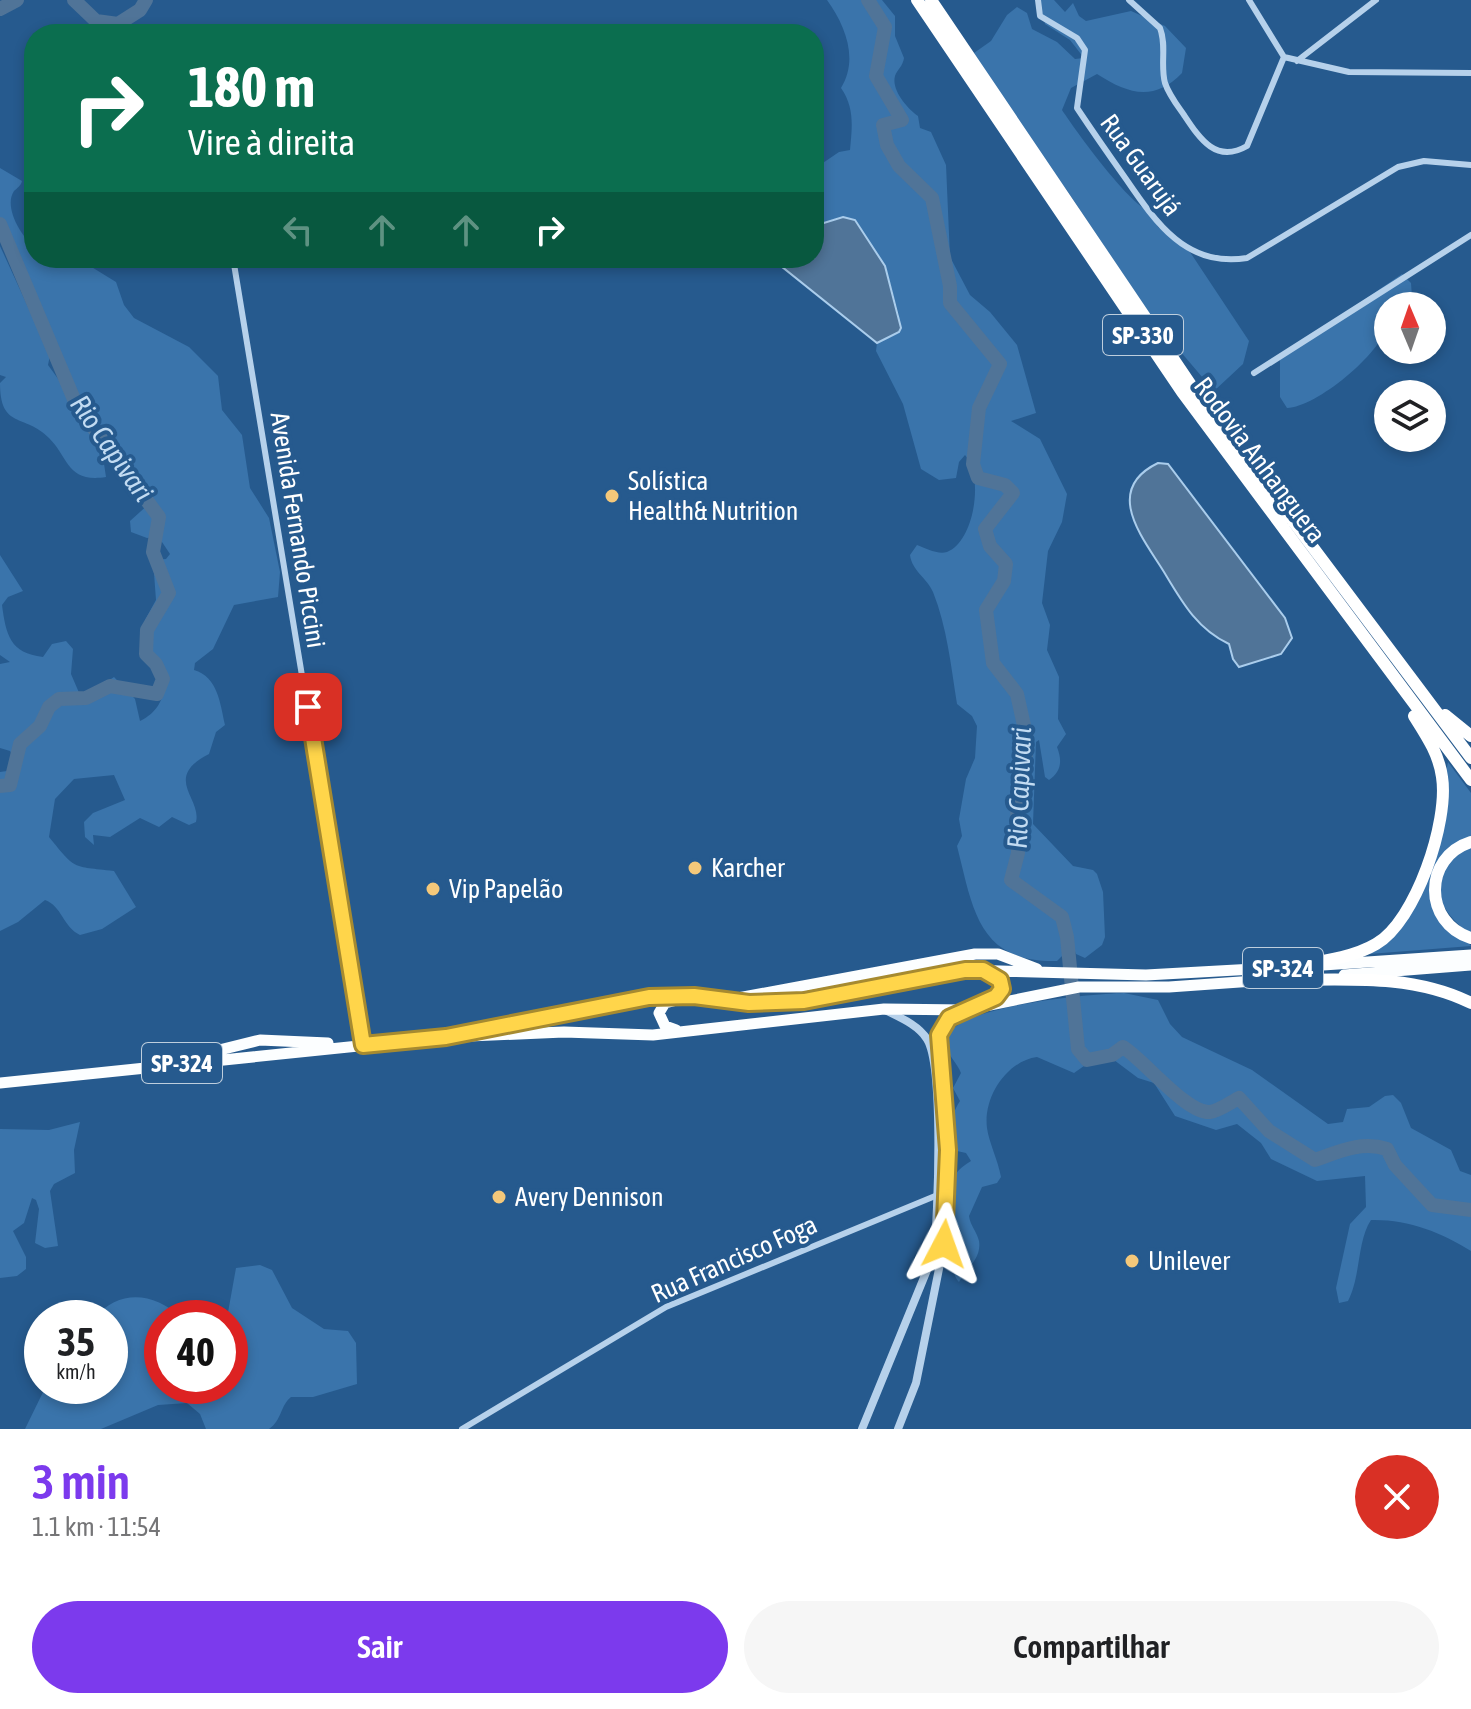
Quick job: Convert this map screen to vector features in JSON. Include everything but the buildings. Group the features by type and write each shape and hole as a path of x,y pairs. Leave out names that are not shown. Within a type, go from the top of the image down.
{"highway":[{"name":"Rodovia Anhanguera","path":"917,0 1182,392 1388,660 1471,758"},
{"name":"Rodovia Anhanguera","path":"931,0 1191,385 1471,780"},
{"path":"1388,660 1449,720 1471,736"},
{"path":"1278,974 1375,945 1405,917 1421,880 1441,814 1442,777 1431,744 1388,660"},
{"path":"1471,842 1451,852 1436,875 1433,887 1439,912 1451,927 1471,938"},
{"path":"723,1001 802,983 975,954 998,954 1046,971"},
{"name":"SP-324","path":"0,1083 446,1037 534,1032 653,1035 884,1009 965,1010 1052,991 1095,986 1169,987 1471,955"},
{"name":"SP-324","path":"446,1037 630,1000 694,996 723,1001 804,1001 860,993 945,972 1278,974 1471,965"},
{"path":"965,1010 1001,992 1000,980 983,970"},
{"path":"1278,974 1402,982 1439,990 1471,1003"},
{"path":"682,1031 665,1026 660,1017 660,1008 665,1003 694,996"}],"street":[{"name":"Rua Guarujá","path":"1038,0 1040,16 1077,38 1085,50 1077,108 1160,228 1189,249 1223,259 1247,258 1398,167 1424,161 1471,165"},
{"path":"1129,0 1160,28 1164,37 1164,74 1170,95 1201,139 1217,151 1233,153 1247,146 1284,57"},
{"path":"1249,0 1284,57 1296,62 1372,74 1471,73"},
{"path":"1296,62 1376,0"},
{"path":"1254,373 1471,235"},
{"name":"Avenida Fernando Piccini","path":"235,268 363,1045"},
{"path":"862,1429 934,1253 943,1193 929,1043 919,1029 884,1009"},
{"path":"898,1429 916,1383 942,1260 939,1035 949,1018 965,1010"},
{"name":"Rua Francisco Foga","path":"462,1429 666,1307 943,1193"}],"shaded area":[{"path":"827,0 882,0 895,16 895,36 904,58 894,81 898,93 918,116 920,128 931,132 946,165 950,257 970,295 990,312 1017,345 1036,413 1011,421 1040,439 1067,494 1062,522 1048,551 1042,603 1050,625 1047,650 1059,677 1058,719 1066,734 1057,747 1059,769 1049,780 1045,777 1039,740 1036,742 1033,824 1073,866 1093,870 1097,874 1103,892 1105,937 1102,945 1085,958 1076,954 1069,939 1067,951 1057,961 1010,953 983,928 968,891 957,846 962,836 959,819 966,779 975,758 977,726 972,716 957,704 938,605 910,555 917,545 943,553 957,545 970,522 974,507 974,477 965,455 959,462 956,478 939,480 921,469 903,404 876,351 877,343 899,333 899,315 885,266 855,220 843,217 824,223 824,162 839,152 850,150 851,111 841,88 849,66 848,42"},
{"path":"1039,0 1054,0 1065,12 1073,3 1079,16 1086,21 1131,11 1165,26 1186,48 1182,73 1161,88 1141,92 1130,90 1097,74 1071,88 1062,110 1118,184 1143,208 1153,213 1158,227 1190,252 1249,341 1243,364 1214,391 1180,351 1173,349 1066,189 1036,151 974,53 991,41 1007,15 1017,7 1027,13 1032,29 1057,42 1075,59 1084,58 1070,40 1045,24"},
{"path":"0,168 22,181 14,191 11,205 24,236 24,268 93,268 116,282 124,305 134,318 189,347 218,376 222,410 242,435 250,488 269,518 280,572 278,597 234,605 213,649 195,663 194,670 208,678 217,692 225,725 216,732 209,754 188,771 187,788 194,805 196,822 189,825 172,817 159,827 140,818 110,837 93,835 94,845 85,837 84,822 93,813 125,800 114,775 74,779 55,799 49,837 70,861 114,871 136,907 102,929 80,935 45,900 18,922 0,931 0,772 14,770 16,762 10,751 0,748 0,664 10,662 0,655 0,555 23,591 8,597 2,605 8,634 17,647 43,657 52,644 66,641 73,649 71,674 80,695 90,693 114,677 135,699 140,721 155,710 165,687 166,680 142,646 145,620 156,600 153,560 166,559 170,554 158,536 147,538 131,532 130,521 150,503 149,490 121,470 101,444 106,477 83,476 70,467 40,430 16,419 4,408 0,383 6,377 0,375 0,246 50,355 48,365 64,387 38,308 0,231"},
{"path":"843,217 855,220 885,266 901,328 899,332 877,343 783,268 824,268 824,223"},
{"path":"1402,274 1411,283 1412,292 1376,292"},
{"path":"1374,293 1374,349 1330,389 1314,399 1287,408 1280,397 1280,357"},
{"path":"1158,463 1168,464 1285,618 1292,638 1281,654 1239,667 1229,644 1199,623 1177,594 1132,515 1132,487 1141,474"},
{"path":"1448,762 1471,793 1471,836 1449,847 1431,897 1471,946 1369,954 1402,928 1420,896"},
{"path":"1471,845 1471,934 1447,911 1439,891 1439,880 1449,859"},
{"path":"1124,993 1158,1000 1170,1024 1182,1037 1252,1070 1328,1124 1343,1122 1347,1109 1369,1107 1385,1096 1393,1095 1401,1103 1411,1128 1451,1150 1460,1171 1471,1175 1471,1251 1423,1228 1371,1220 1363,1238 1352,1291 1348,1301 1339,1303 1336,1288 1350,1224 1366,1207 1365,1176 1317,1181 1271,1159 1261,1143 1237,1124 1216,1130 1175,1116 1154,1083 1138,1078 1114,1060 1091,1061 1074,1073 1037,1057 1016,1065 1007,1073 989,1104 987,1128 1001,1177 997,1183 982,1187 969,1216 979,1247 976,1258 959,1282 954,1274 949,1248 950,1199 954,1177 971,1161 966,1153 957,1151 953,1138 952,1119 960,1101 953,1088 961,1073 948,1052 946,1039 955,1027 998,1010 1056,999"},
{"path":"80,1122 74,1150 75,1173 54,1184 50,1191 58,1246 45,1248 35,1243 39,1209 32,1198 24,1223 13,1231 26,1257 26,1269 17,1276 0,1278 0,1129 49,1130"},
{"path":"260,1265 272,1270 292,1308 324,1329 348,1331 356,1343 357,1384 313,1397 291,1397 269,1429 206,1429 200,1414 188,1404 248,1404 248,1300 230,1300 236,1268"},
{"path":"148,1299 151,1300 144,1300 144,1404 172,1404 158,1405 101,1429 25,1429 37,1404 128,1404 128,1300 120,1300"}],"waterway":[{"name":"Rio Capivari","path":"0,9 17,0"},
{"name":"Rio Capivari","path":"74,0 96,21 118,24 140,10 146,0"},
{"name":"Rio Capivari","path":"868,0 885,27 876,76 902,120 883,125 887,145 899,166 932,198 950,286 950,303 1000,364 979,408 973,464 978,478 1005,485 1013,493 985,529 990,546 1006,564 1004,581 986,610 993,663 1017,694 1027,739 1024,779 1017,798 1018,853 1011,880 1062,917 1067,937 1078,1049 1087,1060 1112,1055 1123,1047 1178,1096 1201,1110 1214,1111 1239,1098 1269,1131 1315,1160 1360,1147 1387,1149 1395,1165 1432,1205 1471,1210"},
{"name":"Rio Capivari","path":"0,224 76,404 159,517 153,552 169,593 147,630 146,654 156,664 163,679 157,694 110,686 86,698 59,699 49,707 40,726 20,744 10,785 0,786"}],"place":[{"name":"Solística Health& Nutrition","path":"612,496"},
{"name":"Karcher","path":"695,868"},
{"name":"Vip Papelão","path":"433,889"},
{"name":"Avery Dennison","path":"499,1197"},
{"name":"Unilever","path":"1132,1261"}],"route":[{"path":"308,707 363,1045 446,1037 649,997 694,996 749,1003 804,1001 860,993 965,970 983,970 1000,980 1002,989 996,997 949,1018 939,1035 948,1150 944,1244"}]}
